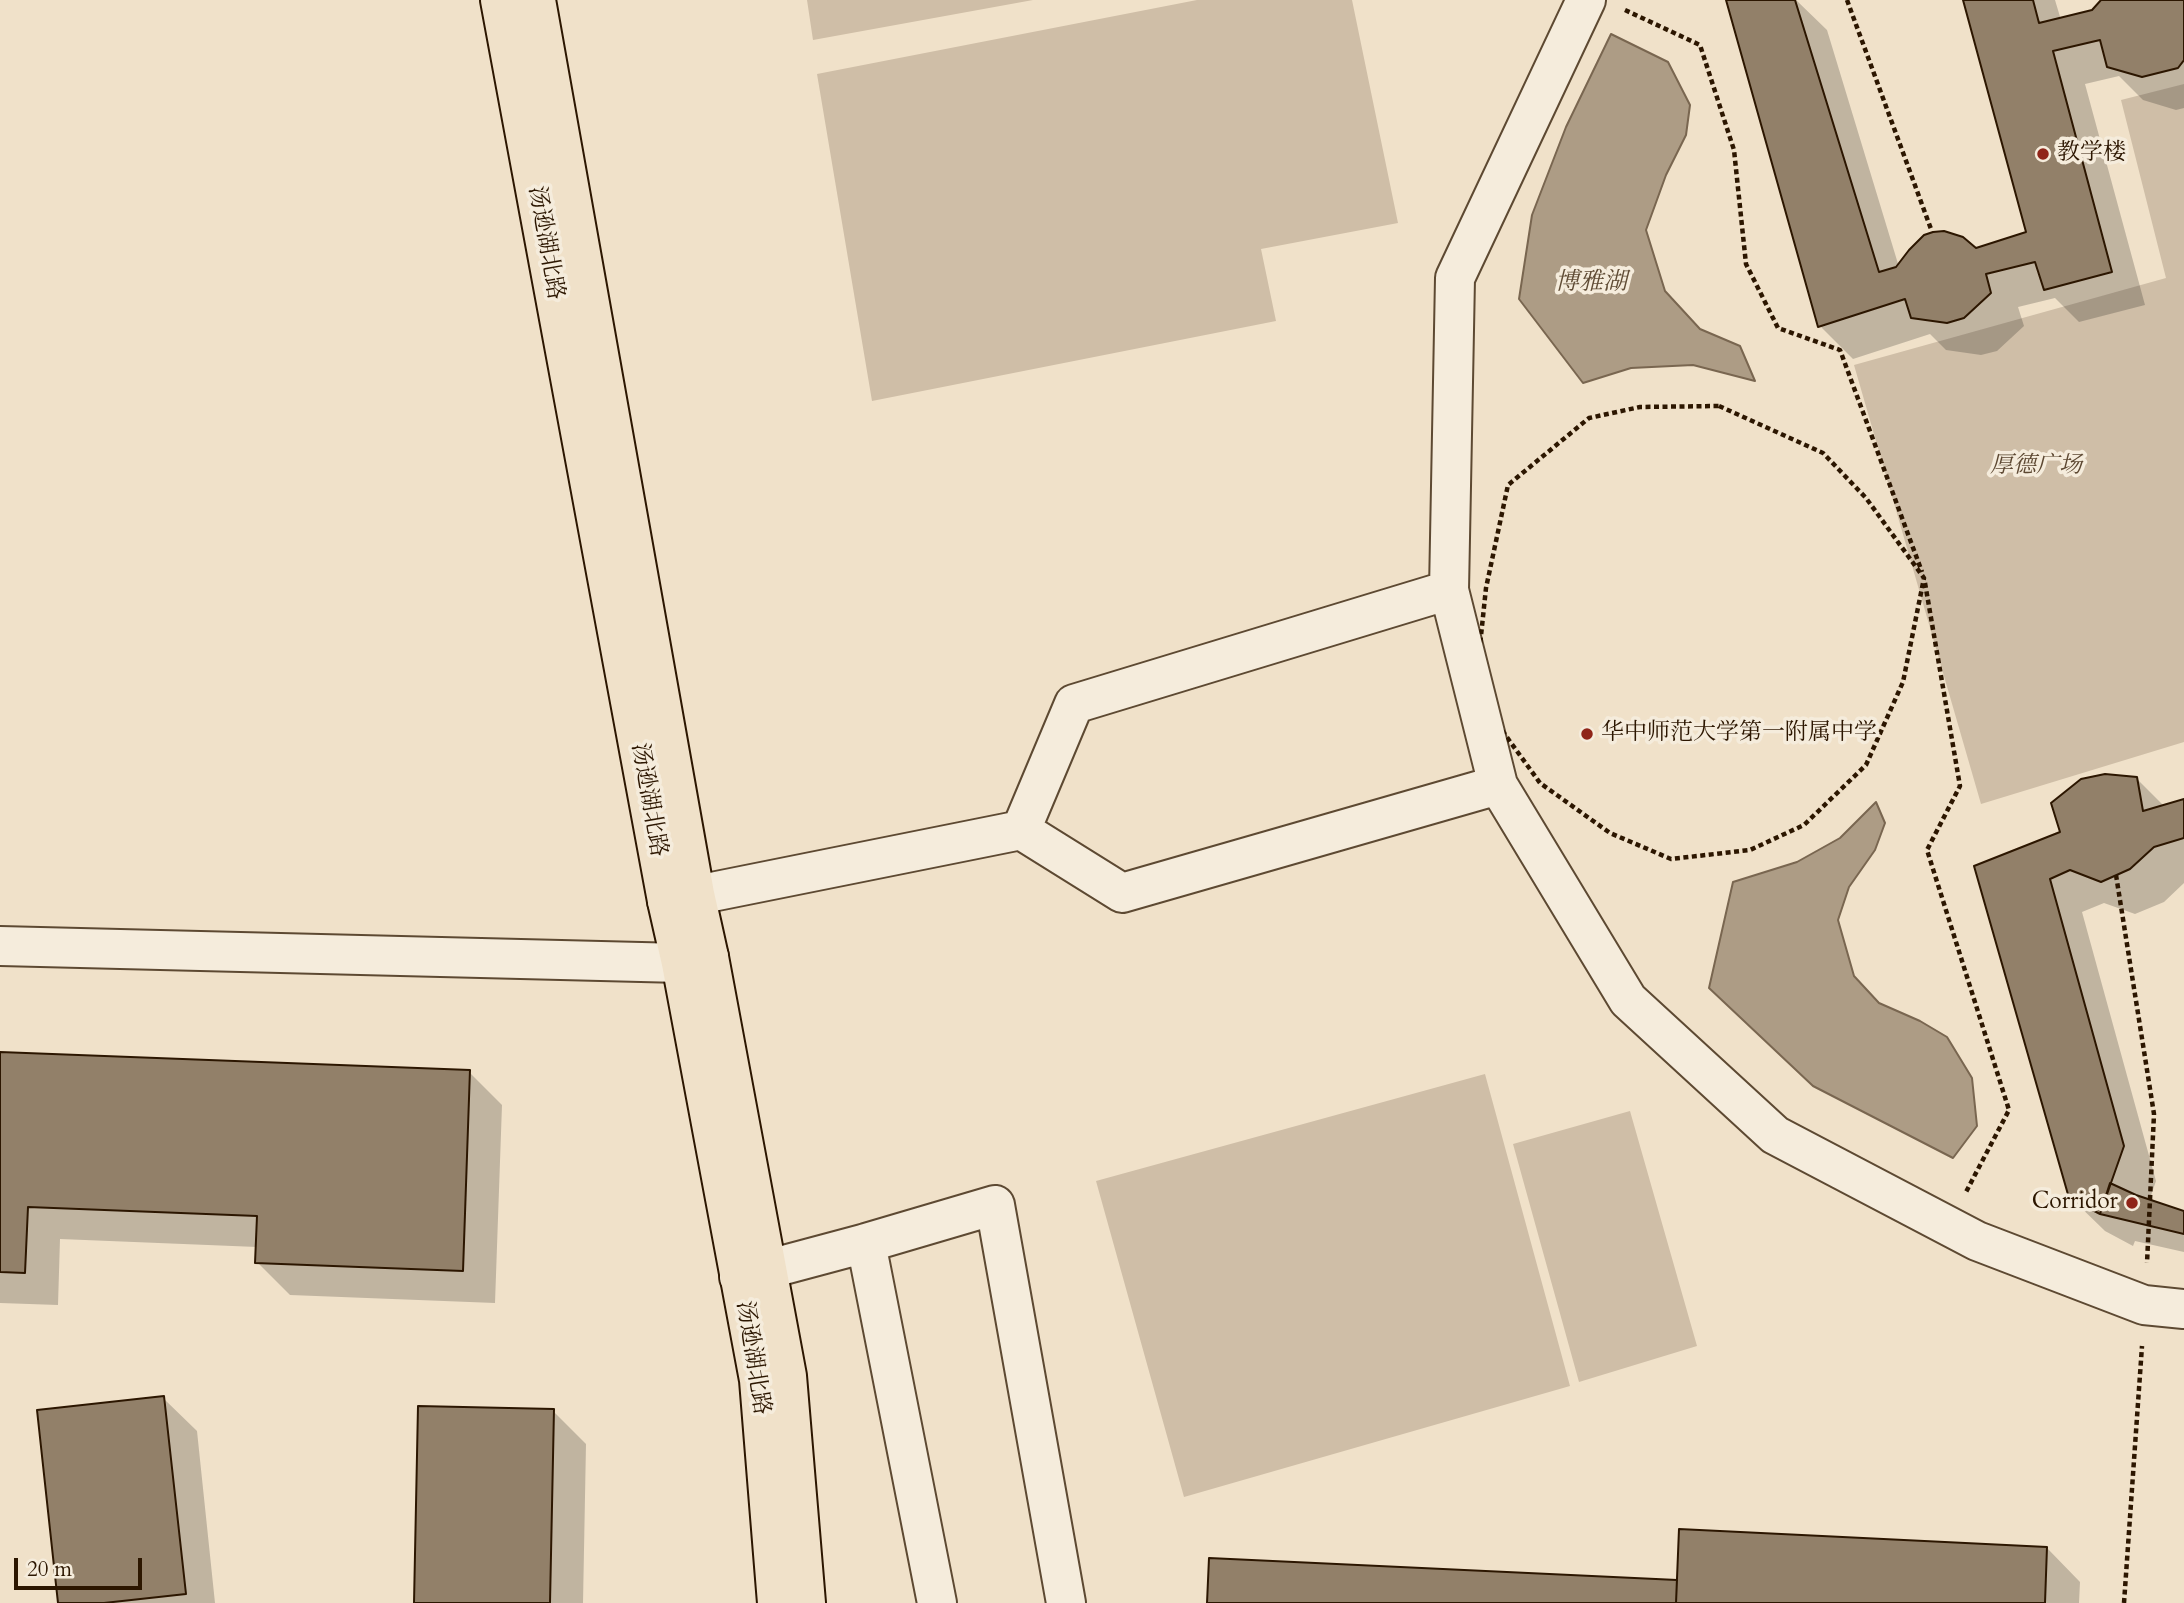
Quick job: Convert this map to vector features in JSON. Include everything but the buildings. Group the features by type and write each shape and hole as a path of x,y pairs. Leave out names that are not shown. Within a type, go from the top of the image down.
{"main road":[{"name":"汤逊湖北路","path":"500,0 695,960 753,1273 777,1603"},
{"name":"汤逊湖北路","path":"536,0 681,898"},
{"name":"汤逊湖北路","path":"753,1273 787,1376 806,1603"}],"street":[{"path":"1601,3 1455,278 1449,590 1498,785 1628,1000 1775,1135 1976,1241 2144,1305 2184,1309"},
{"path":"1021,830 1074,704 1449,590"},
{"path":"681,898 1021,830 1122,893 1498,785"},
{"path":"0,946 695,960"},
{"path":"753,1273 995,1205 1066,1603"},
{"path":"866,1243 937,1603"}],"path":[{"path":"1847,0 1931,229"},
{"path":"1601,3 1700,45 1734,150 1746,264 1779,328 1840,349 1924,578 1960,786 1927,850 2009,1110 1948,1227"},
{"path":"1719,406 1823,453 1866,498 1924,578 1903,681 1866,765 1804,825 1750,849 1671,859 1610,833 1540,783 1475,693 1486,588 1507,485 1589,418 1640,407 1719,406"},
{"path":"2116,875 2154,1114 2144,1305 2123,1603"}],"green space":[{"path":"807,0 1033,0 813,40"},
{"path":"1197,0 1352,0 1398,223 1261,249 1276,321 872,401 817,74"},
{"name":"厚德广场","path":"2184,84 2184,742 1981,804 1854,365 2166,278 2121,100"},
{"path":"1485,1074 1570,1386 1184,1497 1096,1181"},
{"path":"1630,1111 1697,1346 1579,1382 1513,1144"}],"water":[{"name":"博雅湖","path":"1611,34 1668,62 1690,105 1686,135 1666,175 1646,230 1665,291 1700,329 1740,346 1755,381 1693,365 1631,368 1583,383 1519,299 1532,215 1566,127"},
{"path":"1876,802 1885,823 1875,850 1849,887 1838,920 1854,976 1879,1003 1920,1021 1947,1037 1972,1078 1977,1126 1953,1158 1813,1086 1709,988 1733,882 1797,862 1840,838"}],"place":[{"name":"教学楼","path":"2043,154"},
{"name":"华中师范大学第一附属中学","path":"1587,734"},
{"name":"Corridor","path":"2132,1203"}]}
